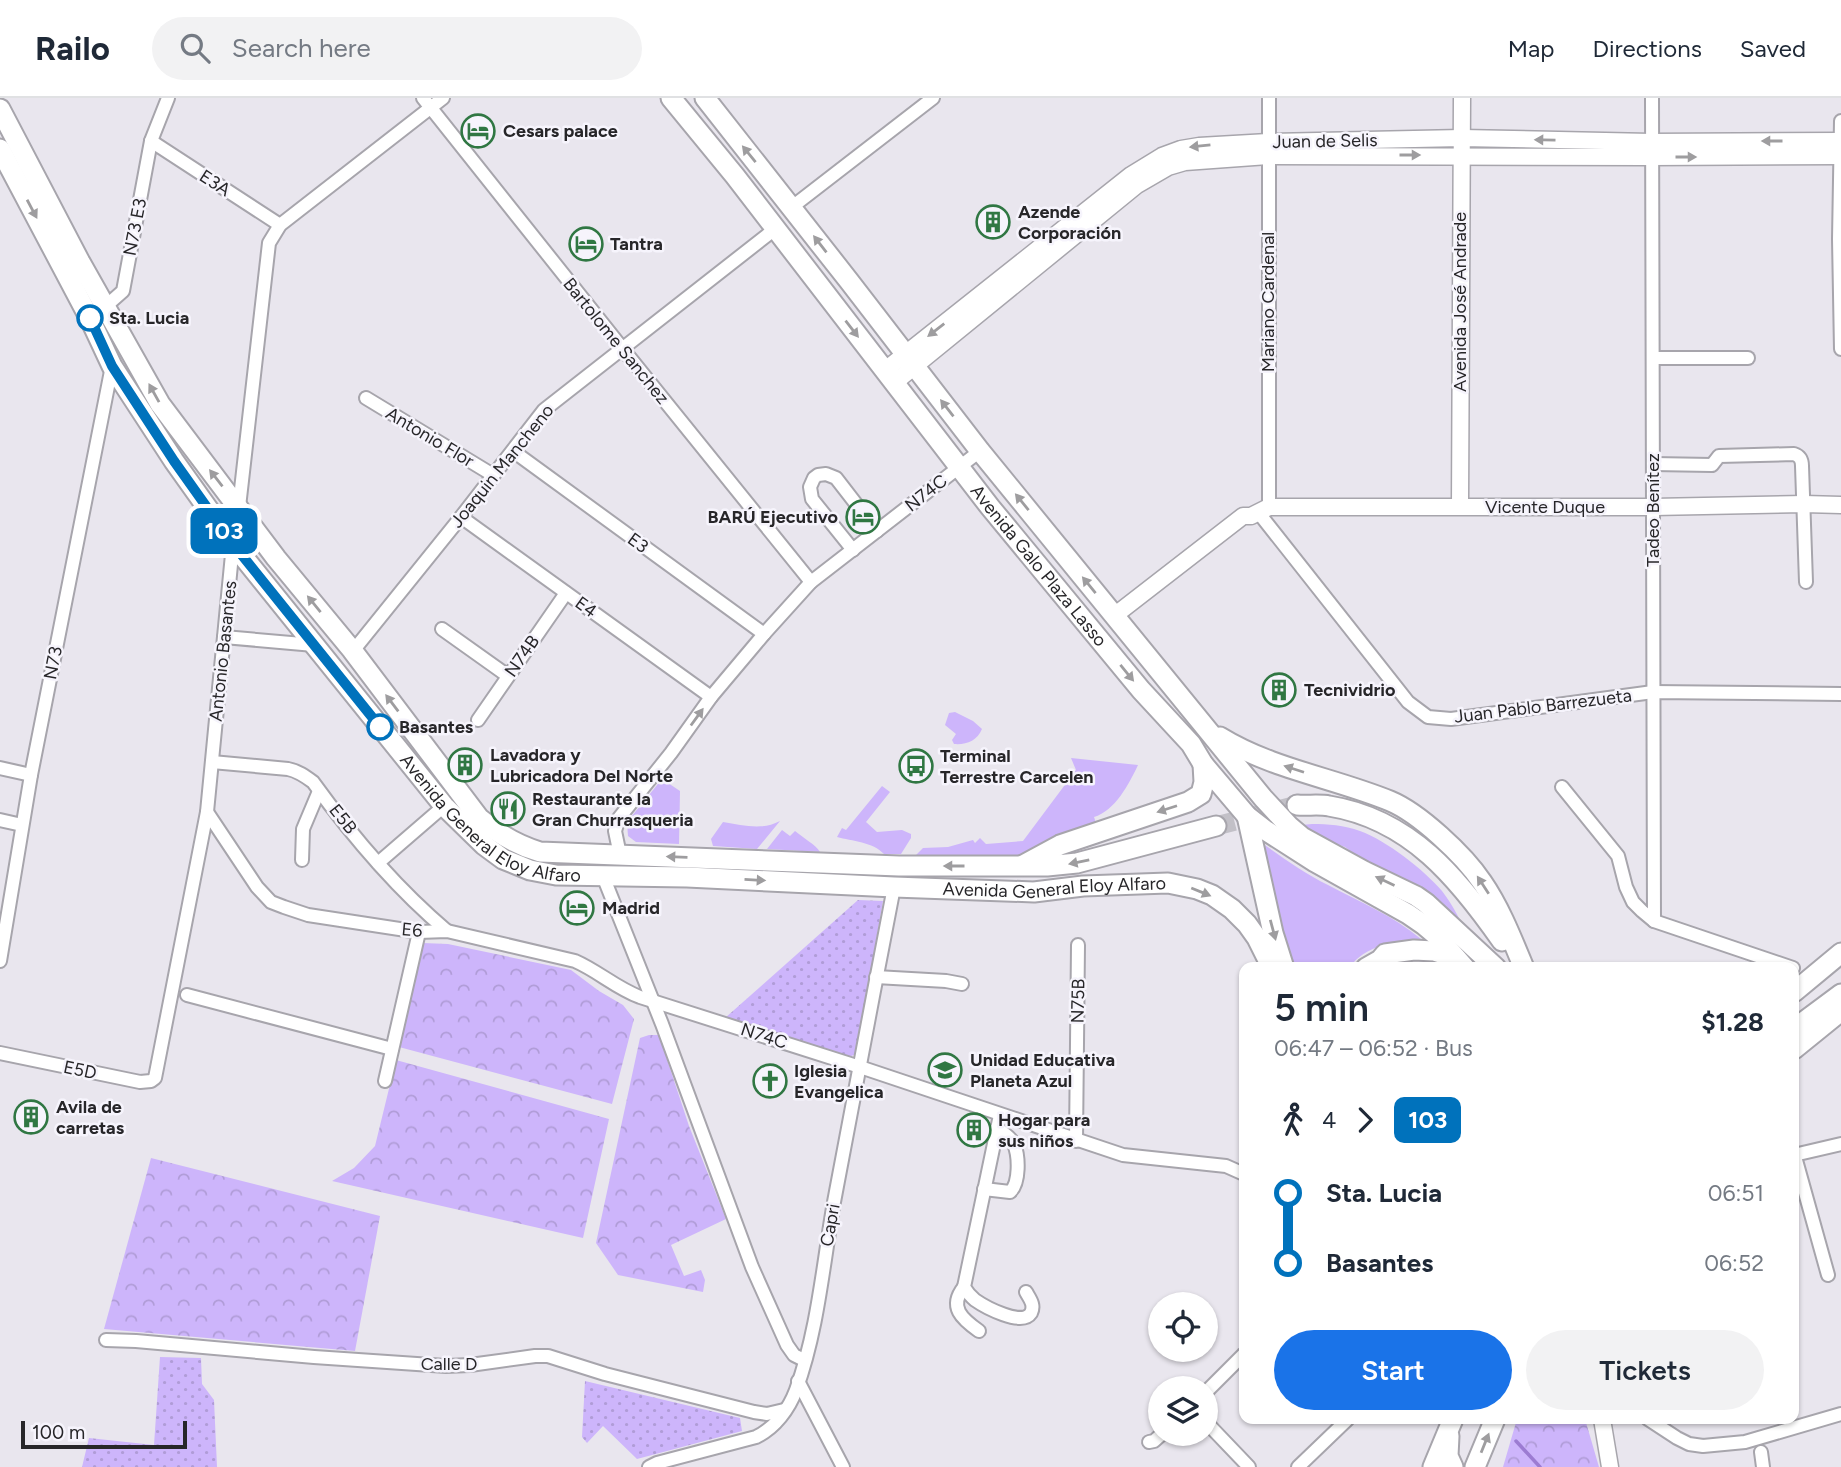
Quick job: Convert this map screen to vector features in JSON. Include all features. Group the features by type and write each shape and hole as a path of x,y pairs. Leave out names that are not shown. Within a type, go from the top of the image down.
{"main road":[{"name":"Avenida Galo Plaza Lasso","path":"671,98 735,176 959,468 1142,690 1191,744 1203,764 1247,816 1315,862 1408,914 1437,936 1460,962"},
{"name":"Avenida Galo Plaza Lasso","path":"705,98 980,451 1117,621 1289,826 1318,847 1416,896 1490,962"},
{"name":"Avenida José Andrade","path":"1460,506 1462,98"},
{"name":"Avenida General Eloy Alfaro","path":"0,108 80,262 160,404 276,558 353,651 479,818 497,833 540,852 899,866 1059,866 1216,826"},
{"name":"Juan de Selis","path":"1384,148 1462,138 1841,156"},
{"name":"Juan de Selis","path":"889,377 1150,177 1168,167 1185,162 1268,149 1384,148 1461,155 1841,141"},
{"name":"Avenida General Eloy Alfaro","path":"0,149 90,318 112,366 174,461 233,544 444,806 484,845 511,863 556,875 687,877 1034,892 1083,886 1168,883 1212,895 1232,909 1257,938 1269,962"},
{"name":"Vicente Duque","path":"1259,511 1460,506 1841,505"},
{"path":"1117,621 1247,524 1259,511"},
{"path":"1209,731 1266,760 1389,801 1413,814 1431,828 1482,881 1511,935 1520,962"},
{"path":"1022,866 1060,845 1188,802 1201,794 1204,782 1203,764"},
{"path":"1297,806 1326,805 1341,808 1391,827 1409,838 1449,872 1473,899 1518,962"},
{"path":"1247,816 1282,962"},
{"path":"1473,899 1494,962"},
{"path":"1376,962 1385,954 1414,950 1434,951 1459,962"},
{"path":"1799,988 1841,953"},
{"path":"1799,1025 1841,994"},
{"path":"1799,1045 1841,1011"},
{"path":"1433,1467 1451,1424"},
{"path":"1452,1424 1447,1447 1453,1467"},
{"path":"1475,1467 1493,1424"},
{"path":"1603,1424 1610,1467"}],"street":[{"name":"N73 E3","path":"106,306 124,291 151,141 168,98"},
{"path":"280,225 426,103 443,98"},
{"path":"792,207 933,98"},
{"name":"Mariano Cardenal","path":"1259,511 1269,98"},
{"name":"Tadeo Benítez","path":"1652,98 1654,921"},
{"name":"Bartolome Sanchez","path":"426,103 811,582"},
{"path":"1841,121 1841,349"},
{"name":"E3A","path":"151,141 280,225"},
{"name":"Antonio Basantes","path":"157,1073 207,812 233,544 269,243 280,225"},
{"name":"Joaquin Mancheno","path":"353,651 544,410 775,229"},
{"path":"1653,358 1748,358"},
{"name":"N73","path":"0,961 30,775 112,366"},
{"name":"Antonio Flor","path":"366,398 493,475"},
{"name":"E3","path":"513,451 764,634"},
{"name":"N74C","path":"620,855 615,831 619,818 711,697 764,634 811,582 980,451"},
{"path":"1653,464 1712,465 1719,456 1794,454 1801,458 1806,582"},
{"path":"853,550 811,499 810,487 814,478 826,474 836,478 877,531"},
{"name":"Juan Pablo Barrezueta","path":"1259,511 1408,702 1428,717 1451,719 1653,692 1841,694"},
{"name":"E4","path":"461,517 711,697"},
{"name":"N74B","path":"478,720 566,593"},
{"path":"442,629 508,676"},
{"path":"224,637 314,645"},
{"name":"E5B","path":"212,762 288,769 297,771 313,782 411,899 447,931"},
{"path":"0,768 30,775"},
{"path":"1562,787 1618,856 1633,902 1654,921 1775,962"},
{"path":"302,860 303,829 319,791"},
{"path":"379,863 444,806"},
{"name":"E6","path":"207,812 257,887 271,902 308,915 419,932 447,931 575,961 627,992 653,1000"},
{"path":"0,820 22,824"},
{"path":"603,876 653,1000 752,1267 787,1345 794,1355 804,1360"},
{"name":"Capri","path":"649,1467 756,1437 774,1426 795,1392 813,1326 894,887"},
{"path":"384,1081 419,932"},
{"name":"N75B","path":"1076,1141 1078,945"},
{"path":"1799,970 1815,975"},
{"path":"876,977 962,984"},
{"path":"187,995 392,1049"},
{"name":"N74C","path":"653,1000 1123,1155 1226,1166 1239,1172"},
{"name":"E5D","path":"0,1053 140,1082 151,1081 157,1073"},
{"path":"979,1331 959,1313 957,1299 964,1287 1000,1115"},
{"path":"984,1189 1010,1192 1016,1186 1014,1144 997,1128"},
{"path":"1799,1153 1841,1144"},
{"path":"1799,1172 1828,1275"},
{"path":"964,1287 976,1300 1020,1319 1026,1317 1032,1308 1026,1292"},
{"name":"Calle D","path":"106,1340 446,1366 548,1356 754,1412 767,1414 784,1410"},
{"path":"1218,1380 1239,1359"},
{"path":"798,1381 843,1467"},
{"path":"1656,1424 1689,1444 1703,1446 1745,1442 1841,1414"},
{"path":"1298,1467 1343,1424"},
{"path":"1218,1435 1249,1467"},
{"path":"1761,1452 1763,1467"}],"green space":[{"path":"955,712 982,729 967,743 954,744 952,740 956,734 945,725 949,713"},
{"path":"1071,758 1138,765 1115,803 1094,817 1096,823 1074,830 1026,855 916,855 923,848 948,847 973,840 975,843 980,838 986,844 1023,841 1076,770"},
{"path":"662,779 680,791 679,844 636,842 628,836 627,822"},
{"path":"882,786 890,792 866,822 877,832 902,830 911,834 901,854 884,854 868,844 837,837 842,828 846,830"},
{"path":"780,821 757,849 713,846 711,839 723,822 759,827"},
{"path":"1302,825 1336,825 1360,831 1404,857 1442,891 1469,938 1345,847 1315,836"},
{"path":"782,830 790,836 795,831 820,852 767,849"},
{"path":"1259,841 1310,875 1387,916 1421,939 1372,949 1354,962 1289,962"},
{"path":"858,900 883,901 856,1054 849,1057 725,1018"},
{"path":"423,943 448,944 571,970 623,1005 634,1019 612,1104 399,1047"},
{"path":"659,1035 689,1126 726,1219 671,1245 684,1276 701,1270 705,1280 703,1292 618,1275 596,1243 640,1038"},
{"path":"396,1060 609,1119 583,1238 332,1181 354,1168 375,1146"},
{"path":"151,1158 380,1216 355,1351 104,1329"},
{"path":"160,1357 201,1358 202,1384 214,1400 217,1467 82,1467 89,1438 154,1445"},
{"path":"585,1381 740,1418 742,1431 637,1459 603,1426 587,1443 582,1437"},
{"path":"1516,1424 1586,1424 1599,1467 1503,1467"}],"waterway":[{"path":"1516,1441 1540,1467"}],"tunnel":[{"path":"1216,826 1297,805"}],"bus line":[{"name":"103","path":"90,318 112,366 174,461 233,544 380,727"}],"place":[{"name":"Cesars palace","path":"478,131"},
{"name":"Azende Corporación","path":"993,222"},
{"name":"Tantra","path":"586,244"},
{"name":"Sta. Lucia","path":"90,318"},
{"name":"BARÚ Ejecutivo","path":"863,517"},
{"name":"Tecnividrio","path":"1279,690"},
{"name":"Basantes","path":"380,727"},
{"name":"Lavadora y Lubricadora Del Norte","path":"465,765"},
{"name":"Terminal Terrestre Carcelen","path":"916,766"},
{"name":"Restaurante la Gran Churrasqueria","path":"508,809"},
{"name":"Madrid","path":"577,908"},
{"name":"Unidad Educativa Planeta Azul","path":"945,1070"},
{"name":"Iglesia Evangelica","path":"770,1081"},
{"name":"Avila de carretas","path":"31,1117"},
{"name":"Hogar para sus niños","path":"974,1130"}]}
